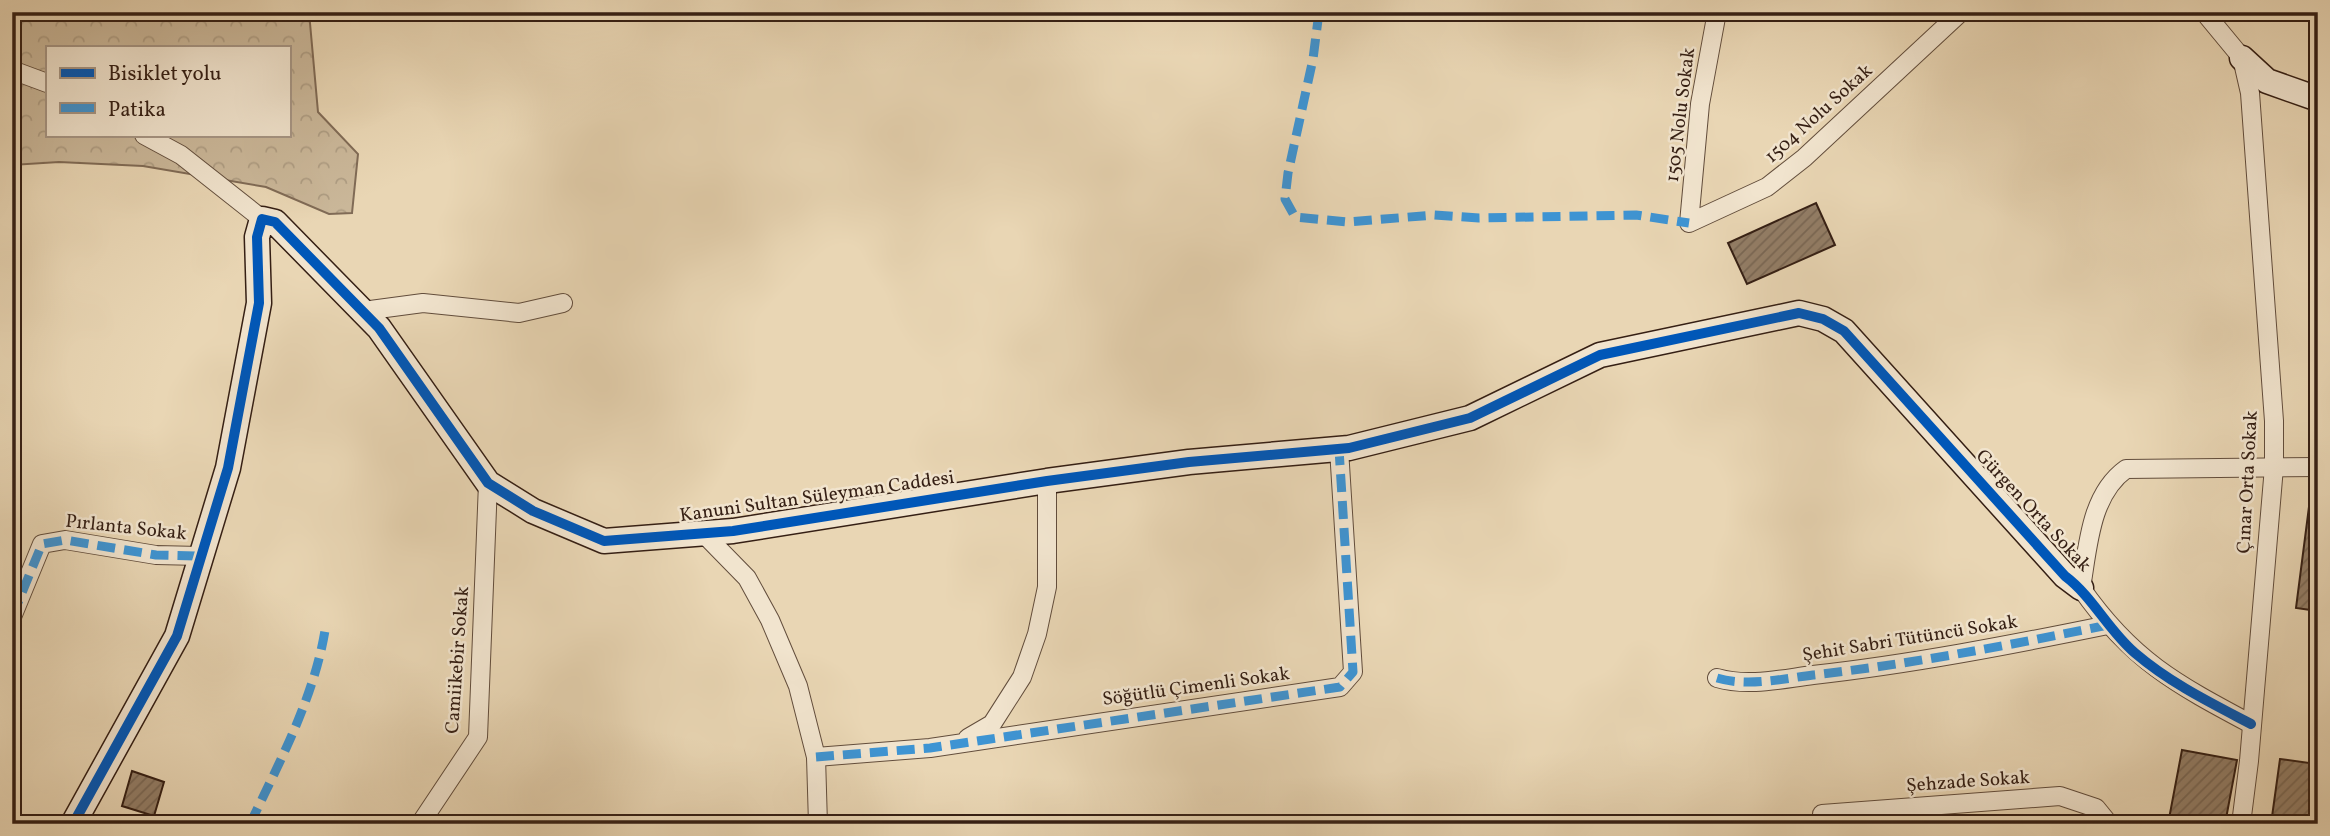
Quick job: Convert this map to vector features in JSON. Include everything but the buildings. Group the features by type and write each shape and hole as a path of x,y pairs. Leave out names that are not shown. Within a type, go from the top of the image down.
{"street":[{"name":"1505 Nolu Sokak","path":"1689,223 1700,104 1717,12"},
{"name":"1504 Nolu Sokak","path":"1689,223 1766,187 1804,158 1961,12"},
{"path":"2204,12 2242,58 2267,81 2318,99"},
{"name":"Çınar Orta Sokak","path":"2241,824 2274,467 2274,421 2257,160 2250,93 2242,58"},
{"path":"12,70 46,83"},
{"path":"73,824 177,636 228,468 259,303 257,237 262,219 181,155 146,136"},
{"name":"Kanuni Sultan Süleyman Caddesi","path":"262,219 275,222 379,328 488,482 533,511 604,541 703,533 1189,462 1339,449 1470,418 1600,355 1799,313"},
{"path":"363,312 423,303 519,313 563,303"},
{"name":"Gürgen Orta Sokak","path":"1799,313 1823,318 1844,331 2066,576 2081,588 2108,625 2133,652 2168,678 2251,724"},
{"name":"Söğütlü Çimenli Sokak","path":"816,757 960,743 1340,687 1353,673 1339,449"},
{"path":"2081,588 2091,533 2104,490 2126,469 2318,467"},
{"path":"960,743 992,724 1022,677 1037,634 1047,587 1047,481"},
{"name":"Camiikebir Sokak","path":"420,824 478,737 488,482"},
{"path":"703,533 747,578 770,620 797,686 816,757 818,824"},
{"name":"Pırlanta Sokak","path":"12,617 43,544 65,540 156,555 200,556"},
{"name":"Şehit Sabri Tütüncü Sokak","path":"1717,678 1744,683 1841,672 1994,649 2108,625"},
{"name":"Şehzade Sokak","path":"1822,814 2060,796 2096,808 2109,824"}],"green space":[{"path":"12,12 164,12 178,18 235,12 309,12 318,112 358,154 352,213 329,214 266,187 143,166 59,162 12,165"}],"marked path":[{"path":"1319,12 1313,59 1288,173 1285,199 1295,217 1348,222 1434,215 1479,218 1636,215 1689,223"},
{"path":"816,757 930,748 1340,687 1353,672 1339,449"},
{"path":"12,617 42,544 65,540 156,555 200,556"},
{"path":"250,824 285,751 305,701 314,676 326,624"},
{"path":"1717,678 1753,682 1850,671 2108,625"}],"cycle path":[{"path":"73,824 177,636 228,468 259,303 257,237 262,219 275,222 379,328 488,483 533,511 604,541 733,531 1047,481 1189,462 1349,448 1470,418 1600,355 1799,313 1823,319 1844,331 2084,594 2125,644 2148,664 2177,683 2251,724"}]}
